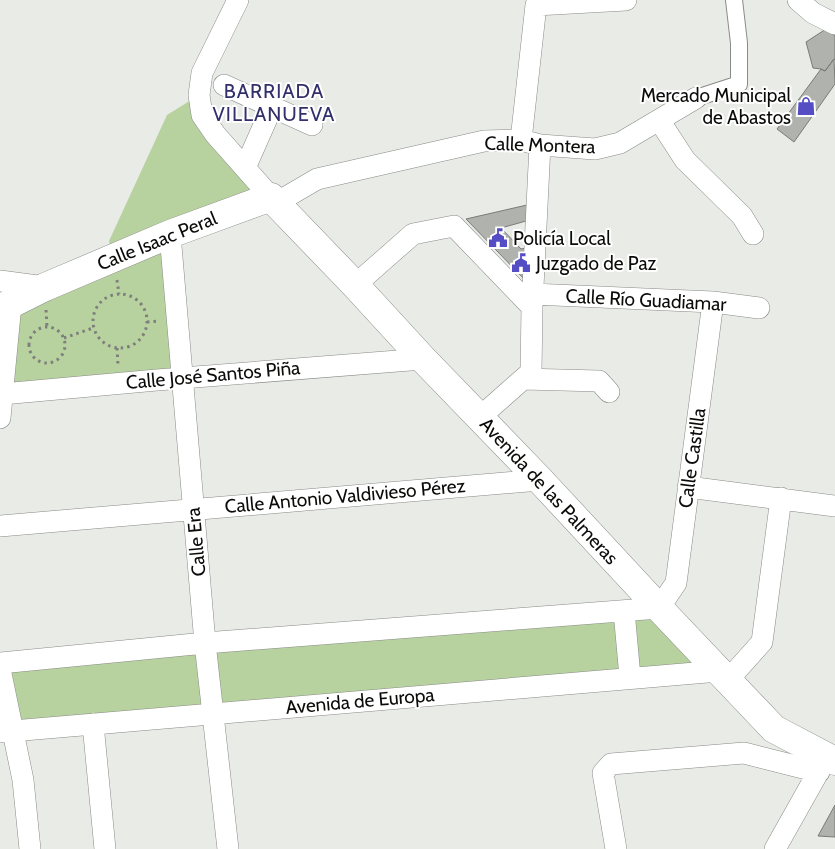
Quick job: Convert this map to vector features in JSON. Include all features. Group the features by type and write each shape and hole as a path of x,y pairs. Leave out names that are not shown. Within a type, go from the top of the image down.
{"main road":[{"name":"Calle Isaac Peral","path":"4,297 45,287 170,234 274,200"},
{"name":"Avenida de las Palmeras","path":"274,200 774,729 829,760"}],"street":[{"path":"238,0 202,73 199,95 202,115 215,134 274,200"},
{"path":"480,417 531,372 530,143 536,5 626,0"},
{"name":"Calle Montera","path":"274,200 317,179 484,141 595,149 620,143 696,98 739,84 739,43 734,0"},
{"path":"798,0 813,12 835,24"},
{"path":"224,85 312,125"},
{"path":"245,168 272,107"},
{"path":"659,120 685,160 742,216 753,234"},
{"path":"355,286 413,234 454,226 532,301"},
{"name":"Calle Era","path":"170,234 205,642 228,849"},
{"path":"0,418 4,297"},
{"name":"Calle Río Guadiamar","path":"532,301 713,302 760,308"},
{"name":"Calle Castilla","path":"659,608 676,583 713,302"},
{"name":"Calle José Santos Piña","path":"2,394 423,359"},
{"path":"523,379 599,381 610,392"},
{"name":"Calle Antonio Valdivieso Pérez","path":"0,526 540,480"},
{"path":"688,487 835,506"},
{"path":"724,676 762,642 781,498"},
{"path":"0,663 205,642 659,608"},
{"path":"624,610 630,677"},
{"path":"0,669 7,732 23,780 30,849"},
{"name":"Avenida de Europa","path":"7,732 630,677 724,676"},
{"path":"93,724 105,849"},
{"path":"616,849 603,773 612,764 744,753 829,760 775,849"}],"path":[{"path":"116,294 125,294 140,302 148,319 147,328 137,343 120,349 111,348 103,343 93,328 92,319 100,302 116,294"},
{"path":"44,326 56,329 64,338 65,350 58,360 49,363 40,362 31,354 29,343 31,337 39,328 44,326"},
{"path":"64,338 93,328"}],"green space":[{"path":"199,95 271,197 170,234 182,377 2,394 11,304 112,258 109,241 167,115"},
{"path":"659,608 719,671 0,732 0,663"}],"building":[{"path":"826,29 835,36 835,60 825,71 813,68 806,42"},
{"name":"Mercado Municipal de Abastos","path":"834,59 835,84 794,142 777,129 821,69 825,71"},
{"name":"Policía Local","path":"527,205 526,221 501,228 521,249 526,248 525,280 466,219"},
{"path":"835,805 835,837 818,836"}],"place":[{"name":"Mercado Municipal de Abastos","path":"806,106"},
{"name":"Policía Local","path":"498,238"},
{"name":"Juzgado de Paz","path":"521,263"}],"district":[{"name":"BARRIADA VILLANUEVA","path":"274,102"}]}
